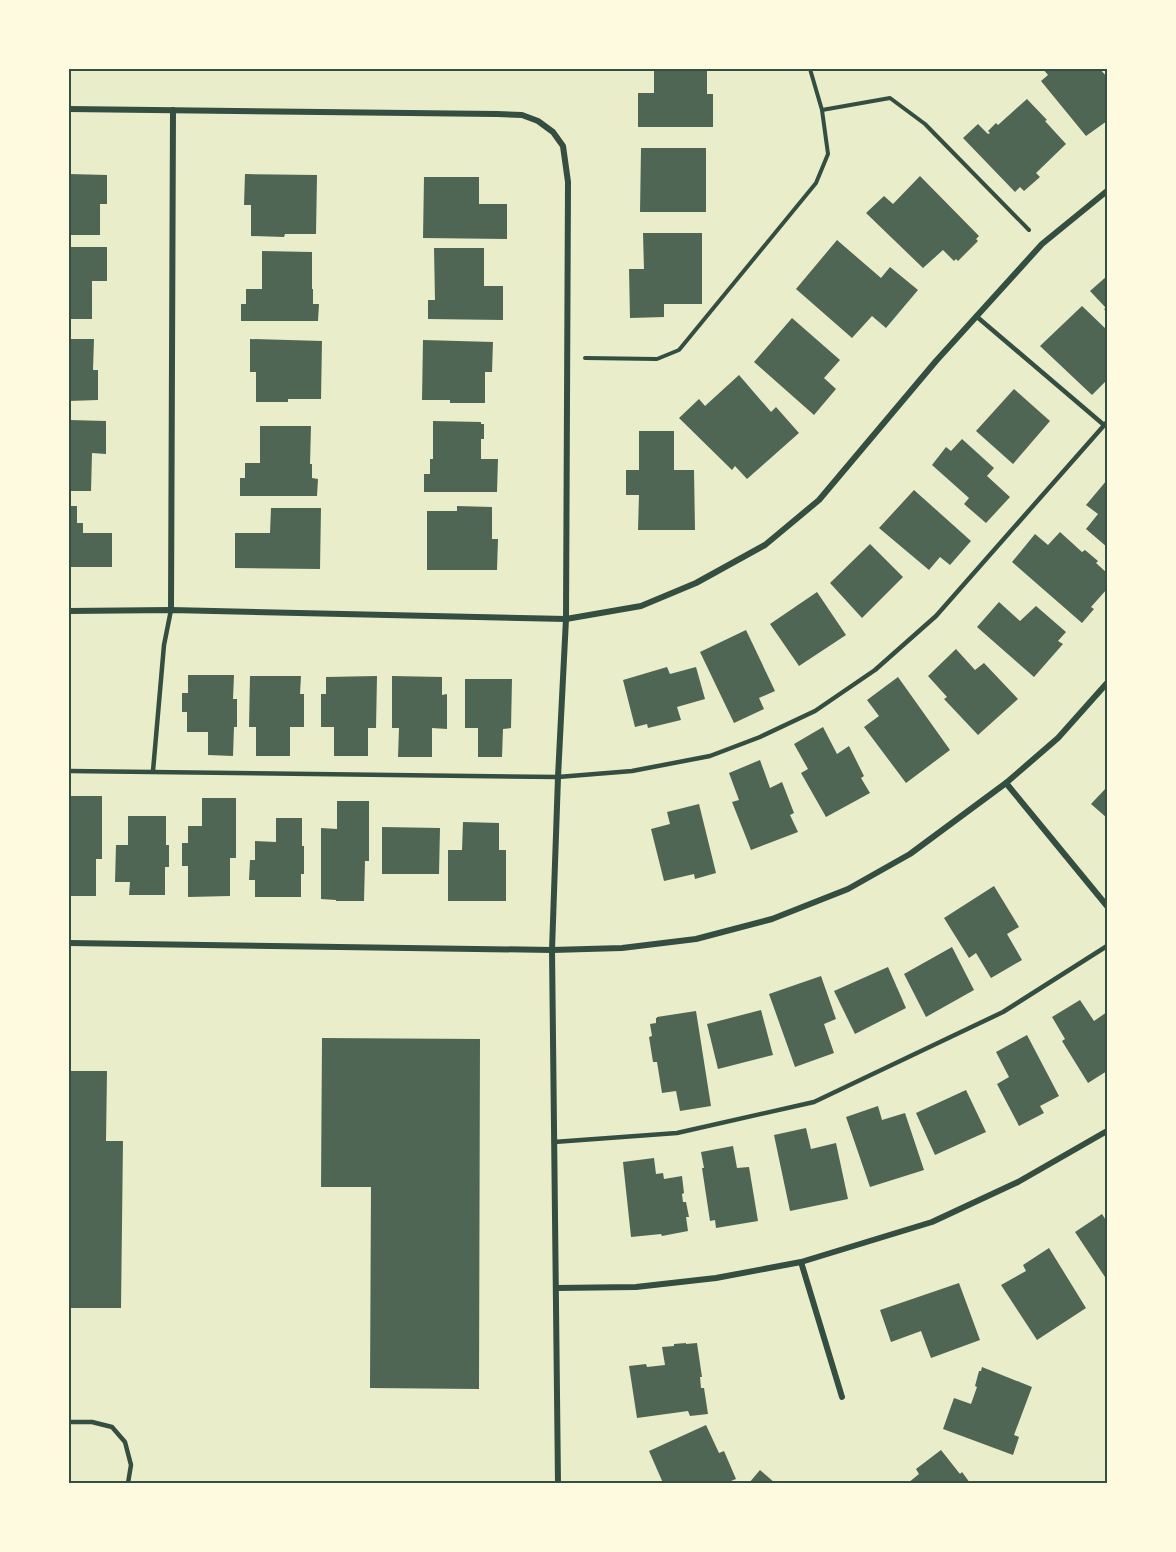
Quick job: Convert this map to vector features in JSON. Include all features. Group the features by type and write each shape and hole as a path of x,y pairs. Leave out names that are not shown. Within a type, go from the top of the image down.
{"street":[{"path":"69,109 522,115 538,121 553,132 563,146 568,182 566,619 552,950 558,1483"},
{"path":"171,610 173,110"},
{"path":"69,610 171,610 566,619 641,606 696,583 765,545 819,500 936,361 1042,243 1107,191"},
{"path":"69,943 552,950 622,948 696,939 772,919 848,889 910,854 1006,783 1058,738 1107,683"},
{"path":"1006,783 1107,906"},
{"path":"556,1288 636,1287 716,1278 801,1262 932,1222 1018,1182 1107,1131"},
{"path":"801,1262 842,1397"}],"lane":[{"path":"69,771 558,777 632,771 710,756 760,737 815,711 875,670 936,616 1106,423 976,316"},
{"path":"153,771 164,645 171,610"},
{"path":"554,1142 677,1133 814,1101 1003,1012 1107,946"},
{"path":"69,1422 92,1422 112,1427 125,1442 131,1465 128,1483"}],"path":[{"path":"566,358 657,359 679,350 816,183 828,154 822,110 810,69"},
{"path":"822,110 890,98 925,124 1042,243"}],"building":[{"path":"654,69 707,69 707,94 713,94 713,127 638,127 638,93 654,93"},
{"path":"1043,69 1100,69 1107,77 1107,121 1086,136 1041,81 1048,75"},
{"path":"1027,99 1066,144 1036,173 1040,177 1024,191 1020,187 1015,192 963,138 978,124 988,134 990,133 988,131 996,123 998,125"},
{"path":"641,148 706,148 706,212 640,212"},
{"path":"69,174 107,175 107,204 100,204 100,235 69,235"},
{"path":"245,174 317,175 316,234 285,234 284,237 251,236 251,205 244,205"},
{"path":"920,176 979,236 976,239 978,241 958,261 956,259 954,261 943,250 923,268 866,213 884,196 893,204"},
{"path":"424,177 479,177 479,204 507,204 507,239 423,238"},
{"path":"643,233 702,233 702,304 664,304 664,317 630,318 629,269 644,269"},
{"path":"837,240 881,278 890,267 918,290 886,328 872,316 852,338 796,289"},
{"path":"69,247 107,247 107,281 92,281 92,319 69,319"},
{"path":"434,248 484,248 484,286 503,286 503,320 428,319 428,300 435,300"},
{"path":"262,251 312,252 313,304 319,304 318,321 241,321 241,304 246,304 246,289 262,289"},
{"path":"1107,276 1107,313 1104,309 1106,308 1090,291"},
{"path":"1082,306 1107,330 1107,380 1092,395 1040,346"},
{"path":"792,318 840,360 824,378 836,389 814,415 754,362"},
{"path":"69,339 94,339 93,370 98,370 98,400 69,401"},
{"path":"250,339 322,341 321,399 256,402 256,372 250,372"},
{"path":"423,340 493,342 492,372 485,372 485,403 422,400"},
{"path":"739,375 771,412 776,407 799,433 747,479 735,466 732,470 679,418 699,399 705,406"},
{"path":"1014,389 1050,421 1013,464 976,431"},
{"path":"69,420 106,421 106,454 92,453 91,491 69,491"},
{"path":"433,421 481,422 484,424 481,459 498,459 497,492 424,492 424,474 430,474 430,459 433,459"},
{"path":"260,426 311,426 310,464 312,464 312,478 318,479 317,496 240,496 240,478 245,478 245,463 260,463"},
{"path":"639,431 674,431 674,470 694,470 695,530 638,530 639,495 626,495 626,470 639,470"},
{"path":"962,439 994,468 987,476 1010,497 986,523 964,504 969,498 932,465 946,447 951,451"},
{"path":"1107,480 1107,547 1086,529 1098,514 1086,505"},
{"path":"914,490 971,541 950,565 940,557 929,570 879,528"},
{"path":"69,506 77,506 77,523 83,523 83,533 112,533 112,567 69,567"},
{"path":"457,506 492,507 492,539 498,539 497,570 427,570 427,511 457,511"},
{"path":"271,508 321,508 320,569 235,568 235,533 270,533"},
{"path":"1060,532 1082,552 1085,550 1098,561 1096,563 1107,573 1107,589 1091,607 1094,609 1082,623 1012,562 1035,534 1048,545"},
{"path":"870,544 903,577 862,618 830,583"},
{"path":"817,592 846,635 799,666 770,624"},
{"path":"999,602 1020,621 1036,606 1066,632 1058,641 1063,644 1034,677 977,627"},
{"path":"746,630 775,691 759,698 764,709 734,723 700,652"},
{"path":"956,649 975,670 984,663 1018,699 978,735 944,699 947,697 928,676"},
{"path":"667,667 670,674 696,667 705,699 677,707 681,720 648,728 647,724 635,727 623,680"},
{"path":"188,675 234,675 233,699 237,699 237,727 234,727 233,756 208,755 208,732 187,732 187,712 182,712 182,693 188,693"},
{"path":"250,676 301,676 300,694 304,694 304,727 290,727 290,756 256,756 256,727 249,727"},
{"path":"377,676 376,728 368,728 368,756 334,756 334,727 321,727 321,694 326,694 326,677"},
{"path":"392,676 442,677 442,695 447,694 447,729 432,728 432,757 398,757 399,728 392,728"},
{"path":"898,677 950,750 906,783 864,727 879,716 867,700"},
{"path":"465,679 512,679 511,728 503,729 502,757 478,757 478,728 465,728"},
{"path":"823,727 837,754 849,746 864,776 861,778 870,793 826,817 801,773 808,769 794,744"},
{"path":"760,760 770,788 782,782 794,813 790,815 798,832 751,850 732,802 739,800 729,773"},
{"path":"1107,787 1107,818 1091,804"},
{"path":"69,796 102,796 102,859 96,859 96,896 69,896"},
{"path":"202,798 236,798 236,858 230,858 230,896 188,897 188,866 182,866 182,843 188,843 188,826 202,826"},
{"path":"337,801 369,801 369,861 365,861 364,901 321,899 321,828 337,829"},
{"path":"699,804 716,873 695,879 694,874 664,881 651,829 670,824 667,812"},
{"path":"128,816 166,816 169,867 165,867 165,895 129,895 130,882 115,882 116,845 128,845"},
{"path":"276,818 302,818 304,874 301,874 301,897 255,897 255,880 249,880 250,860 255,860 255,841 276,842"},
{"path":"463,822 499,823 499,850 506,850 506,901 448,901 448,850 462,850"},
{"path":"382,827 440,828 439,874 382,874"},
{"path":"994,886 1019,927 1007,934 1022,960 991,978 976,953 969,958 944,918"},
{"path":"952,947 974,990 926,1017 904,974"},
{"path":"888,967 906,1008 855,1034 834,991"},
{"path":"821,976 836,1019 824,1024 834,1053 795,1067 769,994"},
{"path":"1080,1000 1094,1021 1107,1012 1107,1071 1088,1083 1062,1041 1065,1039 1052,1017"},
{"path":"761,1010 773,1055 718,1069 707,1024"},
{"path":"696,1011 711,1106 680,1111 676,1091 662,1093 657,1062 653,1062 649,1037 652,1036 650,1024 656,1023 657,1017"},
{"path":"1027,1035 1059,1096 1040,1106 1044,1113 1019,1126 997,1084 1009,1077 996,1052"},
{"path":"322,1038 480,1039 479,1389 370,1388 371,1187 321,1187"},
{"path":"69,1071 107,1071 106,1141 123,1141 121,1308 69,1308"},
{"path":"966,1090 986,1132 935,1155 916,1113"},
{"path":"878,1106 882,1120 905,1113 924,1170 870,1187 846,1117"},
{"path":"806,1128 811,1149 836,1143 848,1199 790,1211 774,1135"},
{"path":"733,1146 737,1168 749,1167 758,1221 716,1228 715,1220 710,1221 701,1152"},
{"path":"654,1158 656,1174 663,1173 664,1179 682,1176 683,1202 686,1202 689,1217 686,1217 688,1231 662,1236 661,1234 631,1237 623,1162"},
{"path":"1102,1214 1107,1222 1107,1280 1075,1232"},
{"path":"1049,1248 1086,1308 1037,1340 1001,1285 1026,1271 1023,1265"},
{"path":"959,1283 980,1340 931,1358 921,1331 891,1342 880,1310"},
{"path":"697,1343 702,1377 700,1377 701,1388 704,1388 708,1414 690,1416 688,1411 637,1418 629,1366 665,1365 662,1347"},
{"path":"982,1367 1032,1387 1014,1435 1019,1437 1013,1455 943,1429 954,1398 971,1404"},
{"path":"706,1425 719,1453 724,1451 736,1479 726,1483 663,1483 649,1451"},
{"path":"941,1450 970,1483 908,1483 919,1474 916,1469"},
{"path":"760,1470 775,1483 749,1483"}]}
